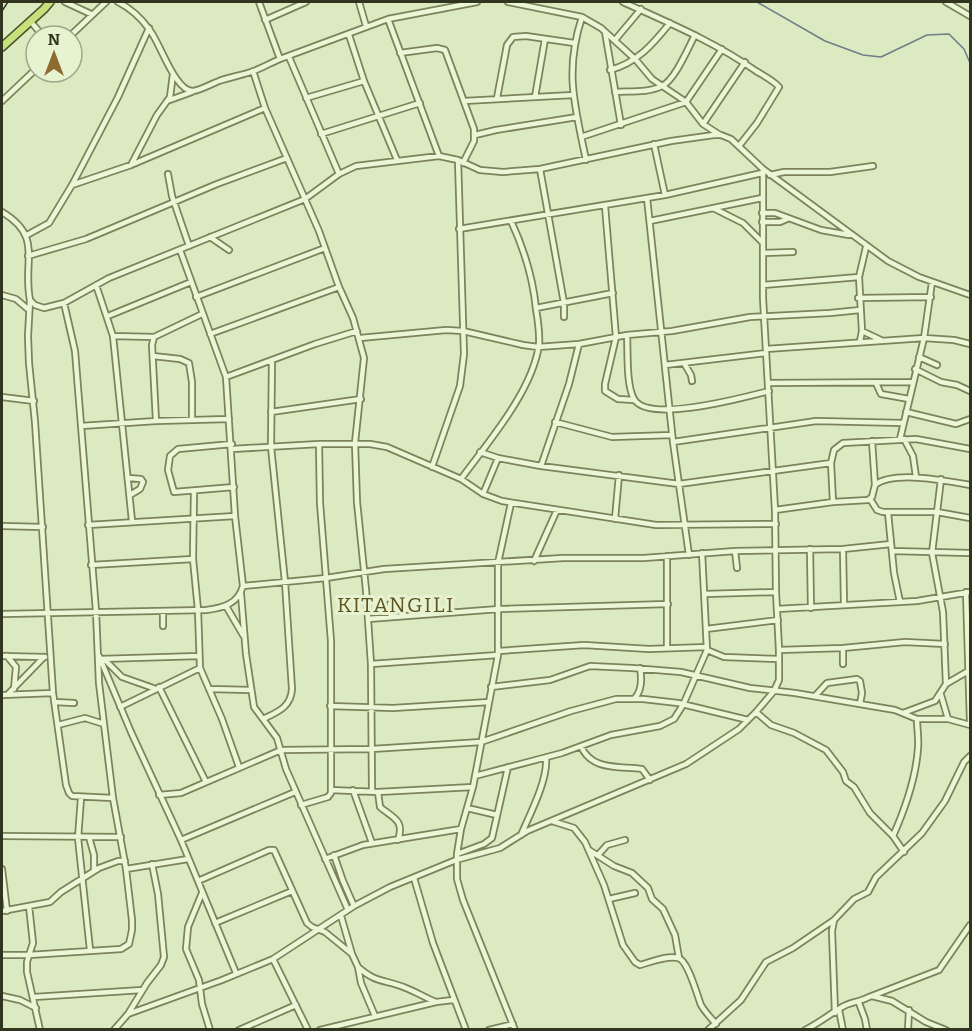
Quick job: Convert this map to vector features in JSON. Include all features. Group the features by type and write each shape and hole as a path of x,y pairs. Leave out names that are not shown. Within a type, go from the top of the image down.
{"highway":[{"path":"2,47 50,2"}],"street":[{"path":"65,2 91,14"},
{"path":"81,24 106,2"},
{"path":"118,2 136,14 149,28 159,42 173,74 183,88 194,91"},
{"path":"260,2 280,59"},
{"path":"265,20 306,2"},
{"path":"359,2 366,26"},
{"path":"441,2 442,8"},
{"path":"167,101 349,35 366,26 388,19 477,2"},
{"path":"508,2 582,17 615,39 652,79 686,102 704,124 731,139 762,171 802,196 866,247 888,261 932,282 970,295"},
{"path":"623,2 722,49 775,83 779,88 739,146"},
{"path":"946,2 970,16"},
{"path":"615,39 641,9"},
{"path":"582,17 574,43 573,95 586,160"},
{"path":"388,19 439,156"},
{"path":"610,70 636,60 670,23"},
{"path":"27,235 49,223 72,185 118,97 149,28"},
{"path":"605,32 621,125"},
{"path":"349,35 364,81 397,160"},
{"path":"615,92 649,90 663,86 671,78 695,35"},
{"path":"497,98 510,39 521,36 574,43"},
{"path":"535,97 545,39"},
{"path":"400,53 444,48 473,122 475,135 460,161 459,229 464,354 460,386 432,467"},
{"path":"581,137 686,102 722,49"},
{"path":"289,57 339,174"},
{"path":"704,124 744,62"},
{"path":"253,71 266,108 326,248 360,338 365,365 355,443 356,485 371,663 375,791 380,807 393,816 399,824 398,840"},
{"path":"131,165 171,93 173,74"},
{"path":"2,101 24,80"},
{"path":"306,98 364,81"},
{"path":"464,101 573,95"},
{"path":"321,134 420,103"},
{"path":"72,185 131,165 266,108"},
{"path":"475,135 577,117"},
{"path":"30,300 35,305 44,308 64,303 96,285 305,199 339,174 356,166 439,156 460,161 473,168 490,171 540,169 654,144 721,135"},
{"path":"654,144 665,195"},
{"path":"28,256 86,239 217,184 287,158"},
{"path":"770,175 784,172 830,172 873,166"},
{"path":"540,169 564,303 564,317"},
{"path":"459,229 665,195 762,171"},
{"path":"457,857 495,850 552,820 694,760 748,720 774,691 779,680 776,524 764,315 762,171"},
{"path":"168,174 174,203 189,246"},
{"path":"647,198 672,435 689,555"},
{"path":"650,222 762,198"},
{"path":"605,206 616,337 605,391 618,399 634,400 643,407 670,410 713,404 769,391"},
{"path":"713,208 743,223 762,242"},
{"path":"2,212 18,223 27,235 30,300 28,345 34,401 53,693 68,790 72,796 81,798 113,798"},
{"path":"762,213 775,213 786,219 828,232 851,235"},
{"path":"762,222 780,222 786,219"},
{"path":"461,479 517,400 531,371 538,347 539,336 533,282 511,221"},
{"path":"210,237 230,250"},
{"path":"860,341 862,331 858,298 859,277 866,247"},
{"path":"196,297 326,248"},
{"path":"180,250 226,377 235,516 243,586 241,593 244,636 254,706 276,738 295,792 348,910"},
{"path":"763,253 793,252"},
{"path":"763,285 859,277"},
{"path":"108,315 191,282"},
{"path":"916,477 915,462 902,439 903,423 924,338 932,282"},
{"path":"96,285 108,315 113,336 132,521"},
{"path":"210,334 339,287"},
{"path":"536,308 613,293"},
{"path":"2,295 16,299 29,310"},
{"path":"858,298 931,297"},
{"path":"2,955 121,949 129,944 132,920 104,724 101,657 91,565 75,351 64,303"},
{"path":"360,338 446,330 463,331 504,342 538,347 579,345 627,335 661,332 764,315 830,314 860,310"},
{"path":"113,336 154,337 202,314"},
{"path":"862,331 882,341"},
{"path":"226,377 357,332"},
{"path":"627,335 630,385 634,400"},
{"path":"154,337 156,421"},
{"path":"665,365 860,341 924,338 954,340 970,344"},
{"path":"541,466 579,345"},
{"path":"153,356 180,358 189,363 192,381 192,419"},
{"path":"919,357 937,365"},
{"path":"263,719 282,710 291,698 292,666 271,447 272,360"},
{"path":"684,363 692,381"},
{"path":"915,369 941,382 970,391"},
{"path":"876,382 881,394 909,399"},
{"path":"768,383 912,382"},
{"path":"2,397 34,401"},
{"path":"271,412 361,399"},
{"path":"906,412 949,423 960,424 970,418"},
{"path":"81,426 229,419"},
{"path":"673,442 827,421 903,423"},
{"path":"555,422 612,437 672,435"},
{"path":"833,502 831,463 837,446 850,442 902,439 932,441 970,449"},
{"path":"870,499 875,485 872,441"},
{"path":"301,805 328,797 331,790 332,663 318,444"},
{"path":"234,487 173,491 168,470 170,456 178,449 370,444 387,447 461,479 483,494 511,503 648,525 776,524"},
{"path":"480,452 498,458 541,466 679,484 831,463"},
{"path":"483,494 498,458"},
{"path":"615,519 619,475"},
{"path":"875,485 882,481 916,477 970,485"},
{"path":"129,478 141,479 143,482 140,489 130,495"},
{"path":"903,712 935,701 946,684 941,597 932,553 941,479"},
{"path":"194,490 193,559 200,668 239,767"},
{"path":"775,510 870,499"},
{"path":"870,499 877,510 888,513 937,512 970,518"},
{"path":"489,1029 514,1027 461,893 457,879 457,857 461,829 473,787 498,653 498,563 511,503"},
{"path":"534,561 557,510"},
{"path":"888,513 900,602"},
{"path":"88,525 235,516"},
{"path":"2,526 43,527"},
{"path":"243,586 326,578 384,569 580,557 623,559 776,549 843,549 891,544"},
{"path":"810,549 811,608"},
{"path":"843,549 844,605"},
{"path":"735,551 737,568"},
{"path":"892,551 970,553"},
{"path":"475,776 546,758 611,735 666,724 674,719 683,705 707,649 702,553"},
{"path":"667,556 668,648"},
{"path":"91,565 193,559"},
{"path":"705,594 776,592"},
{"path":"491,687 550,680 590,666 640,668 681,672 774,691 860,704 903,712 917,719 948,719 970,723 968,592 900,602 777,609"},
{"path":"2,614 198,610 226,606 241,593"},
{"path":"390,604 391,617"},
{"path":"368,619 499,609 668,604"},
{"path":"226,606 244,636"},
{"path":"163,612 164,626"},
{"path":"706,629 778,620"},
{"path":"779,650 843,648 905,642 945,644"},
{"path":"371,663 584,645 707,649 724,657 779,659"},
{"path":"843,648 843,664"},
{"path":"4,656 51,657"},
{"path":"4,656 16,667 14,689"},
{"path":"101,657 199,656"},
{"path":"8,694 44,657"},
{"path":"101,657 122,676 158,688 206,782"},
{"path":"101,657 120,707 181,840 236,973"},
{"path":"120,707 200,668"},
{"path":"635,698 640,692 640,668"},
{"path":"946,684 970,670"},
{"path":"814,696 829,683 856,679 861,684 860,704"},
{"path":"210,689 251,690"},
{"path":"2,695 53,693"},
{"path":"941,695 948,719"},
{"path":"159,795 181,793 281,750 372,749 481,742 588,706 616,699 635,698 683,705 748,720"},
{"path":"54,702 74,703"},
{"path":"330,706 372,708 489,702"},
{"path":"756,712 771,725 795,733 826,750 870,813 893,836 904,852"},
{"path":"58,725 85,718 104,724"},
{"path":"893,836 904,809 914,773 918,746 917,719"},
{"path":"581,746 588,758 613,768 642,769 650,780"},
{"path":"708,1029 741,1000 766,962 793,948 834,920 854,899 868,892 876,877 922,833 940,807 964,762 970,756"},
{"path":"521,835 539,792 546,770 546,758"},
{"path":"128,1014 273,959 354,906 490,841 508,767"},
{"path":"331,790 375,791 473,787"},
{"path":"353,790 372,843"},
{"path":"181,840 295,792"},
{"path":"81,798 78,838 90,950"},
{"path":"467,808 496,815"},
{"path":"552,820 574,828 582,836 609,899 620,939 635,962 640,965 679,958"},
{"path":"325,859 372,843 461,829"},
{"path":"2,836 121,837"},
{"path":"89,837 94,855 93,871"},
{"path":"598,855 607,845 626,840"},
{"path":"198,881 272,850 277,855 307,923 321,929 352,954"},
{"path":"589,850 632,873 648,888 652,899 664,912 678,945 679,958 686,966 702,1006 716,1024"},
{"path":"334,855 354,906"},
{"path":"126,869 188,859"},
{"path":"2,869 4,911 50,902 93,871 111,862 125,861"},
{"path":"117,1028 161,965 164,957 158,894 152,864"},
{"path":"414,878 424,919 453,1000 466,1029"},
{"path":"215,923 292,891"},
{"path":"202,892 185,939 186,949 197,972 202,1004 210,1029"},
{"path":"609,899 634,893"},
{"path":"29,906 33,943 27,962 27,972 39,1029"},
{"path":"340,916 358,967 361,983 375,1016"},
{"path":"834,920 832,951 837,1011 843,1029"},
{"path":"805,1029 813,1028 842,1007 859,1003 939,970 970,925"},
{"path":"273,959 308,1029"},
{"path":"358,967 379,981 407,988 436,1002"},
{"path":"34,997 142,990"},
{"path":"2,996 20,1000 36,1008"},
{"path":"872,996 892,1001 926,1022 946,1029"},
{"path":"320,1029 453,1000"},
{"path":"859,1003 867,1029"},
{"path":"239,1029 296,1005"},
{"path":"908,1029 909,1010"},
{"path":"257,1022 259,1029"}],"waterway":[{"path":"757,2 825,41 863,55 881,57 927,35 949,34 964,49 970,63"}],"railway":[{"path":"2,11 8,2"}],"district":[{"name":"KITANGILI","path":"396,605"}]}
